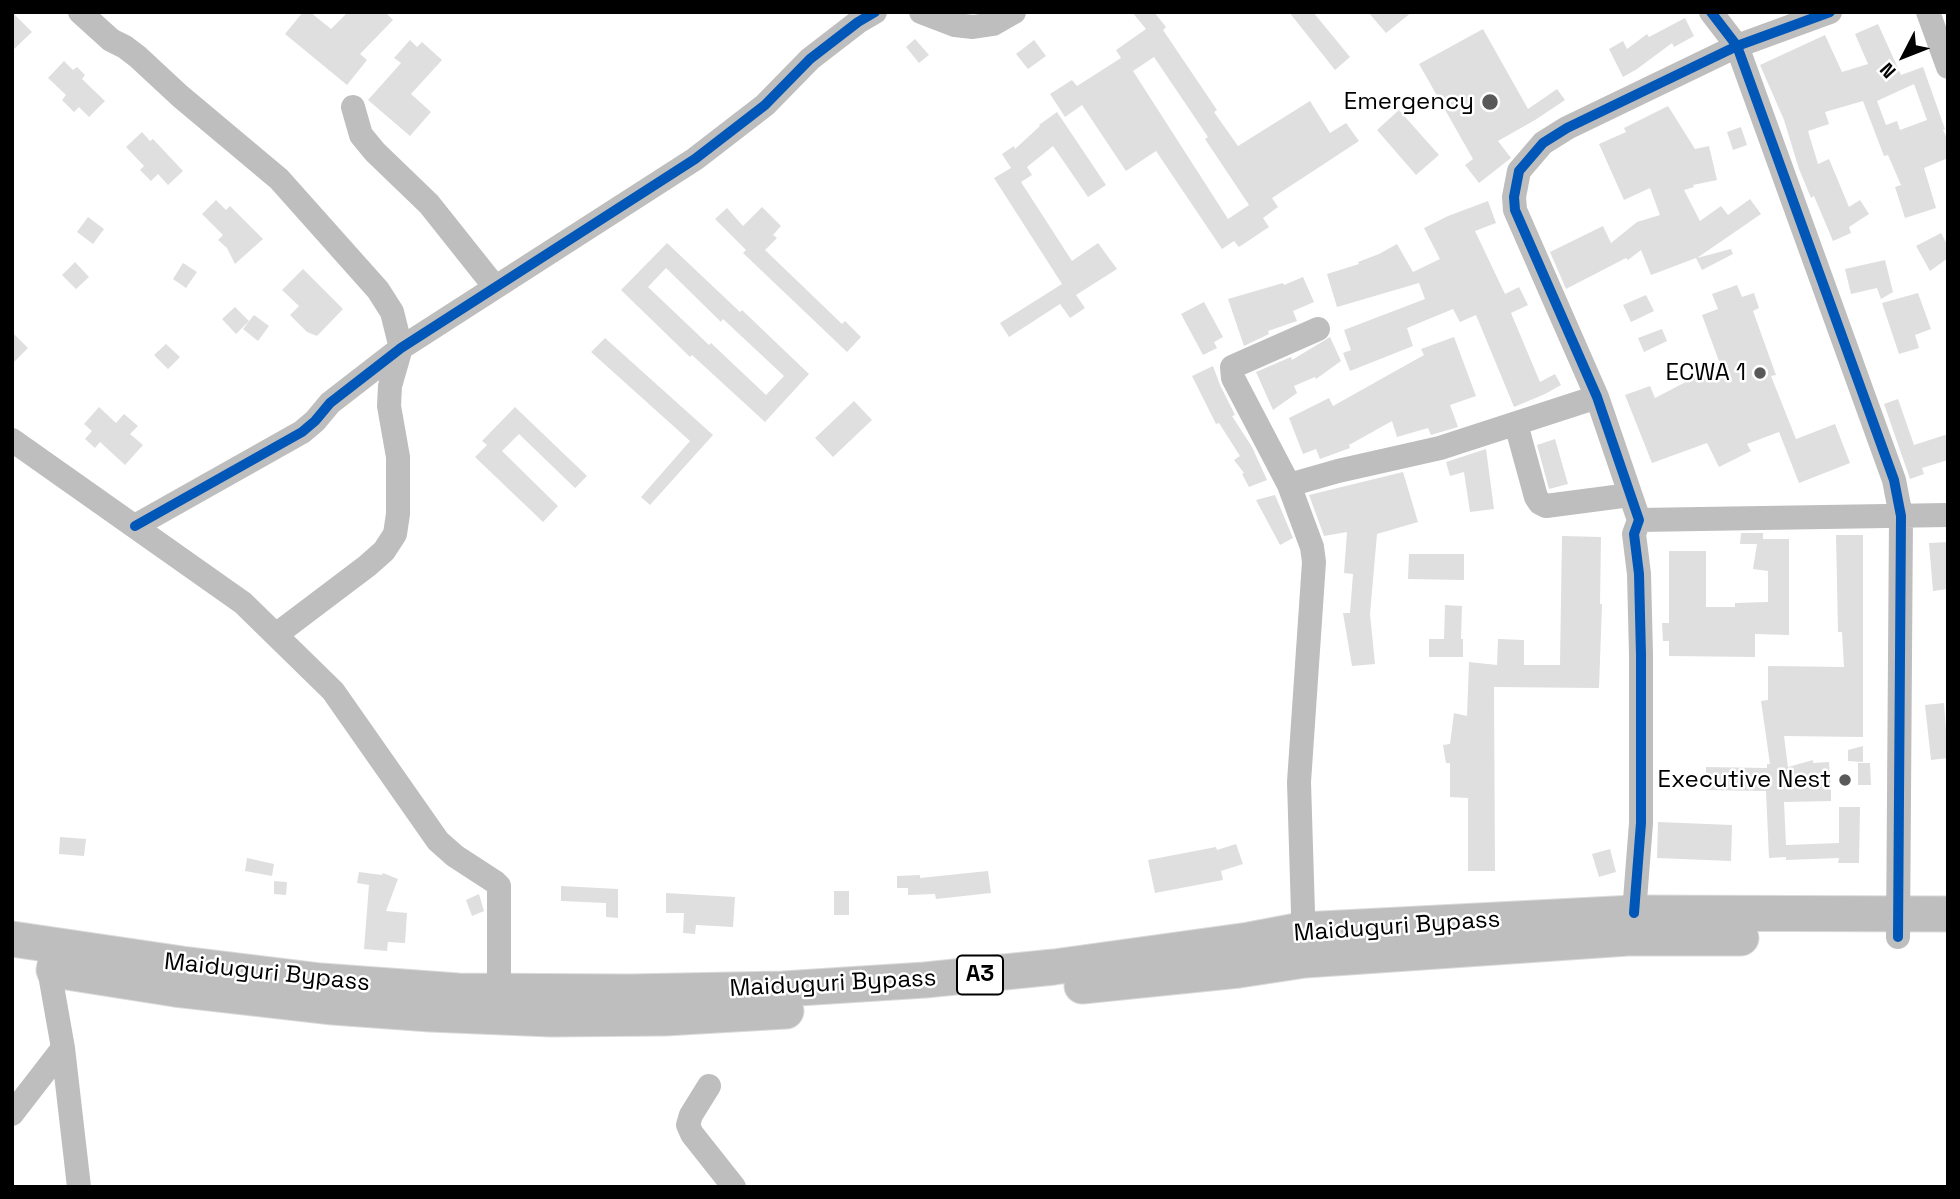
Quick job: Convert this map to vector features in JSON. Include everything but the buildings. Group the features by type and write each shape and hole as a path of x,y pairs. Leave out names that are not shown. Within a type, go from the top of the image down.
{"highway":[{"name":"Maiduguri Bypass","path":"12,939 50,957 175,989 333,1007 551,1018 665,1018 766,1013 922,998 1047,990 1239,970 1304,945 1634,913 1898,925 1948,938"},
{"name":"Maiduguri Bypass","path":"12,964 50,957 182,964 321,981 458,991 783,989 925,980 1054,967 1249,940 1304,945 1628,938 1898,925 1948,914"}],"street":[{"path":"80,12 111,40 138,57 279,179 387,301 401,348 390,386 389,406 398,457 398,514 395,534 384,551 367,566 277,634"},
{"path":"135,526 302,432 330,403 401,348 695,159 765,105 810,59 858,22 876,12"},
{"path":"921,12 956,25 973,27 993,23 1014,12"},
{"path":"1634,913 1641,823 1641,654 1639,574 1634,534 1639,520 1597,397 1516,210 1514,197 1519,171 1543,143 1567,128 1737,46 1830,12"},
{"path":"1928,12 1948,67"},
{"path":"1713,13 1737,46 1894,480 1902,516 1898,925"},
{"path":"353,107 361,135 429,204 495,287"},
{"path":"1304,945 1299,782 1314,562 1312,547 1289,485 1233,378 1232,367 1318,329"},
{"path":"1289,485 1440,447 1597,397"},
{"path":"1516,424 1540,503 1546,506 1630,495"},
{"path":"12,440 243,603 334,691 438,842 499,886 499,991"},
{"path":"1639,520 1948,515"},
{"path":"50,957 79,1187"},
{"path":"12,1114 63,1048"},
{"path":"709,1086 688,1125 692,1134 734,1187"}],"cycle path":[{"path":"135,526 302,432 330,403 401,348 695,159 765,105 810,59 875,12"},
{"path":"1711,12 1737,46 1894,480 1901,516 1898,937"},
{"path":"1634,913 1641,823 1641,655 1639,574 1634,534 1639,520 1597,397 1515,210 1514,197 1519,171 1543,143 1567,128 1737,46 1830,12"}],"place":[{"name":"Emergency","path":"1490,102"},
{"name":"ECWA 1","path":"1760,373"},
{"name":"Executive Nest","path":"1845,780"}]}
